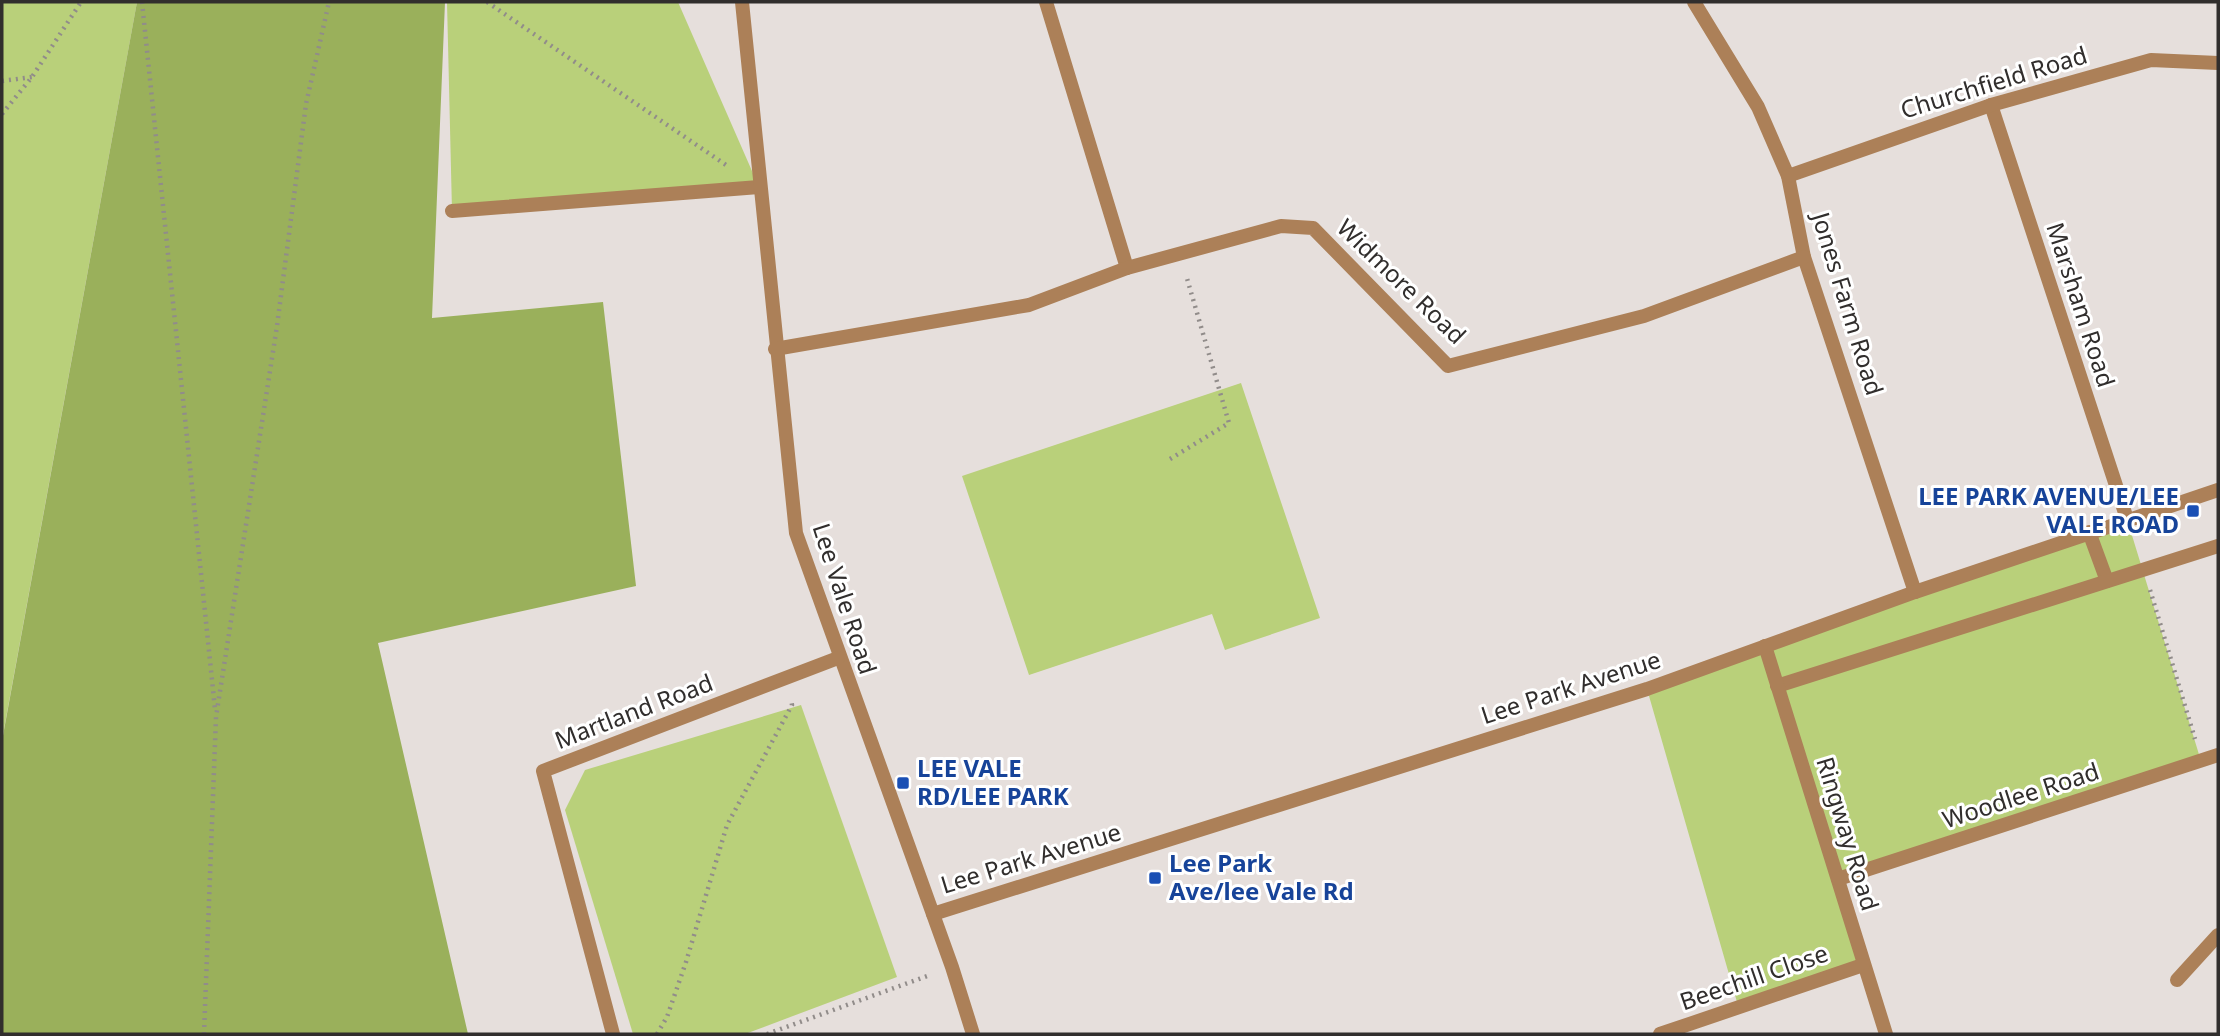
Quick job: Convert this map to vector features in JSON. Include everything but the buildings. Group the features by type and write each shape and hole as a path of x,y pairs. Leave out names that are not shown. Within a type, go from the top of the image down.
{"street":[{"name":"Lee Vale Road","path":"742,2 775,349 796,533 838,658 952,967 973,1034"},
{"path":"1046,2 1127,268"},
{"name":"Jones Farm Road","path":"1695,2 1758,107 1788,176 1804,257 1915,592"},
{"name":"Churchfield Road","path":"1788,176 1992,105 2151,60 2218,63"},
{"name":"Marsham Road","path":"1992,105 2127,519"},
{"path":"452,211 759,187"},
{"name":"Widmore Road","path":"775,349 1029,306 1127,268 1280,226 1313,228 1448,366 1644,316 1804,257"},
{"name":"Lee Park Avenue","path":"933,914 1647,689 1915,592 2218,490"},
{"path":"2090,532 2107,581"},
{"path":"1777,685 2218,546"},
{"name":"Ringway Road","path":"1765,646 1886,1034"},
{"name":"Martland Road","path":"613,1034 543,771 838,658"},
{"name":"Woodlee Road","path":"1838,879 2218,755"},
{"path":"2177,980 2218,935"},
{"name":"Beechill Close","path":"1660,1034 1863,965"}],"path":[{"path":"2,114 32,77 81,2"},
{"path":"142,2 216,717"},
{"path":"204,1034 216,717 277,326 306,104 329,2"},
{"path":"487,2 759,187"},
{"path":"2,81 32,77"},
{"path":"1170,459 1229,423 1180,254"},
{"path":"2144,571 2201,761"},
{"path":"657,1034 667,1017 686,962 727,825 792,705 788,678"},
{"path":"767,1034 952,967"}],"green space":[{"path":"2,2 137,2 2,740"},
{"path":"137,2 445,2 432,318 603,302 636,586 378,643 468,1034 2,1034 2,741"},
{"path":"447,2 678,2 759,187 452,211"},
{"path":"1241,383 1320,618 1225,650 1212,614 1029,675 962,476"},
{"path":"2127,519 2201,761 1838,879 1863,965 1739,1009 1647,689"},
{"path":"801,705 897,977 745,1034 633,1034 565,810 585,770"}],"place":[{"name":"LEE PARK AVENUE/LEE VALE ROAD","path":"2193,511"},
{"name":"LEE VALE RD/LEE PARK","path":"903,783"},
{"name":"Lee Park Ave/lee Vale Rd","path":"1155,878"}]}
